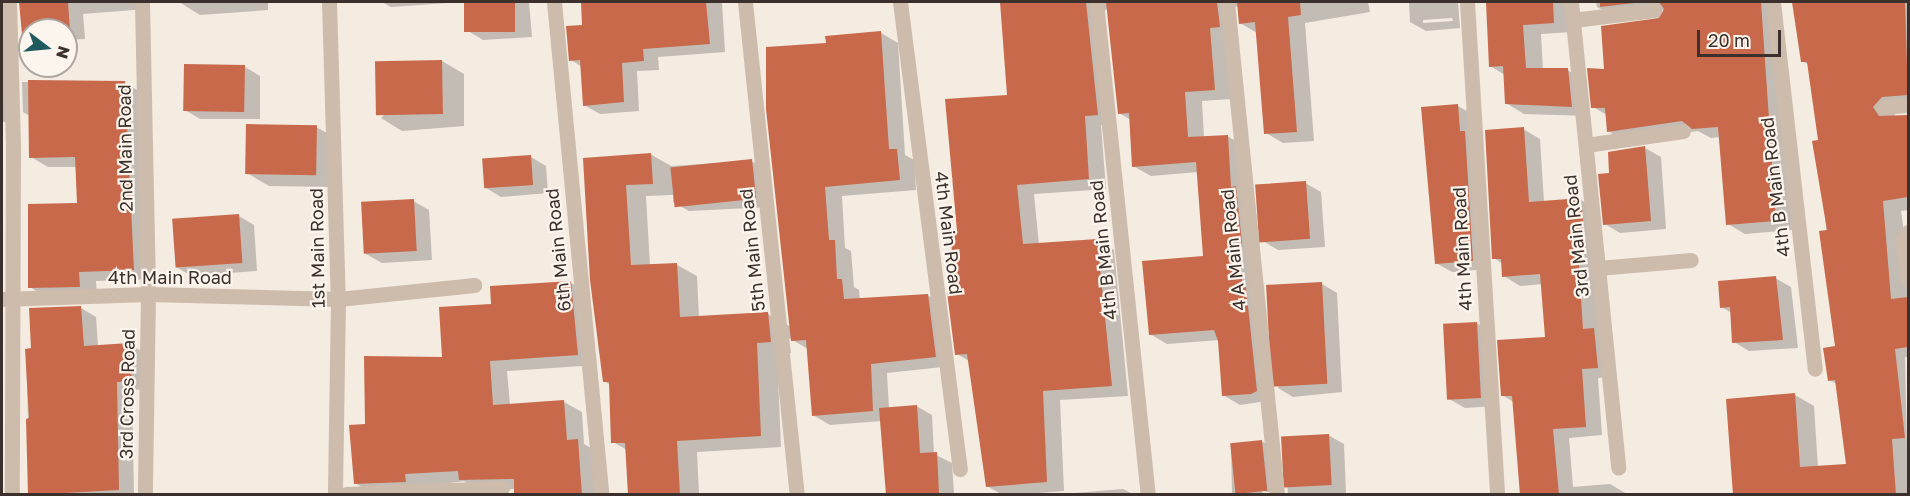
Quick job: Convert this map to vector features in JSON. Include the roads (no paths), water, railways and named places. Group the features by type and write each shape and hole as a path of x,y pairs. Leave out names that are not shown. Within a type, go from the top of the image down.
{"street":[{"name":"2nd Main Road","path":"142,2 148,294"},
{"name":"1st Main Road","path":"329,2 338,299 335,495"},
{"name":"6th Main Road","path":"554,2 601,495"},
{"name":"5th Main Road","path":"745,2 797,495"},
{"name":"4th Main Road","path":"900,2 960,469"},
{"name":"4th B Main Road","path":"1096,2 1148,495"},
{"name":"4 A Main Road","path":"1227,2 1277,495"},
{"name":"4th Main Road","path":"1467,2 1497,495"},
{"name":"3rd Main Road","path":"1571,2 1618,468"},
{"name":"4th B Main Road","path":"1773,2 1815,369"},
{"path":"6,9 7,428 12,495"},
{"path":"1573,20 1654,10"},
{"path":"1883,107 1908,105"},
{"path":"1586,145 1683,131"},
{"path":"1908,232 1902,240 1908,280"},
{"path":"1598,268 1691,260"},
{"name":"4th Main Road","path":"8,299 148,294 338,299 474,285"},
{"name":"3rd Cross Road","path":"145,495 148,294"},
{"path":"346,495 502,488"}]}
